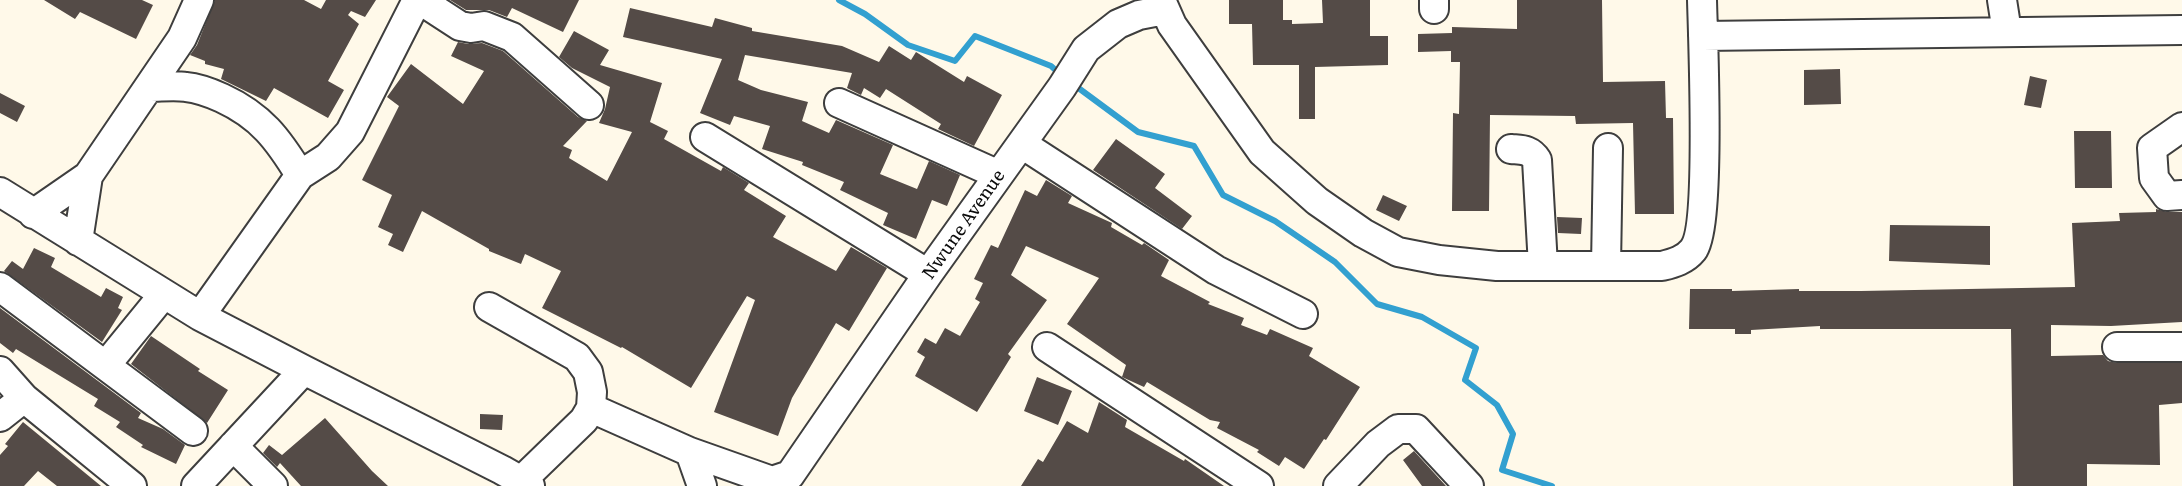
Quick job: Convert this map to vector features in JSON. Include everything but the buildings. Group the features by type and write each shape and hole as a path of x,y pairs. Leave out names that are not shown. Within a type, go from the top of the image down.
{"street":[{"path":"33,214 88,176 182,38 199,0"},
{"path":"200,316 300,175 328,157 350,132 418,0 460,26 484,26 512,37 589,105"},
{"path":"1163,5 1172,25 1262,152 1317,201 1363,233 1398,252 1439,260 1497,266 1662,266 1682,260 1694,249 1699,237 1704,184 1702,0"},
{"path":"2002,0 2007,32"},
{"name":"Nwune Avenue","path":"782,482 1022,144 1086,49 1118,24 1163,5"},
{"path":"1702,36 2182,30"},
{"path":"149,87 188,87 211,94 252,114 268,129 300,175"},
{"path":"839,103 999,175"},
{"path":"2182,127 2152,148 2154,178 2167,196 2182,195"},
{"path":"705,137 928,274"},
{"path":"1022,144 1216,270 1303,314"},
{"path":"1606,266 1608,148"},
{"path":"1510,149 1527,150 1537,160 1543,266"},
{"path":"78,241 88,176"},
{"path":"0,192 200,316 510,481 584,420 591,408 592,392 588,372 577,357 489,307"},
{"path":"0,287 193,432"},
{"path":"106,365 164,294"},
{"path":"1047,347 1258,486"},
{"path":"2117,347 2182,347"},
{"path":"196,486 304,370"},
{"path":"0,371 24,398 132,486"},
{"path":"0,417 24,398"},
{"path":"591,408 690,452 782,482"},
{"path":"1338,486 1378,444 1398,429 1416,429 1468,486"},
{"path":"233,446 273,486"},
{"path":"690,452 702,486"}],"waterway":[{"path":"839,0 865,14 908,45 955,61 975,36 1051,66 1060,74"},
{"path":"1073,84 1138,132 1194,146 1223,195 1275,221 1335,262 1377,304 1422,317 1476,348 1465,380 1497,405 1513,434 1502,470 1552,486"}]}
